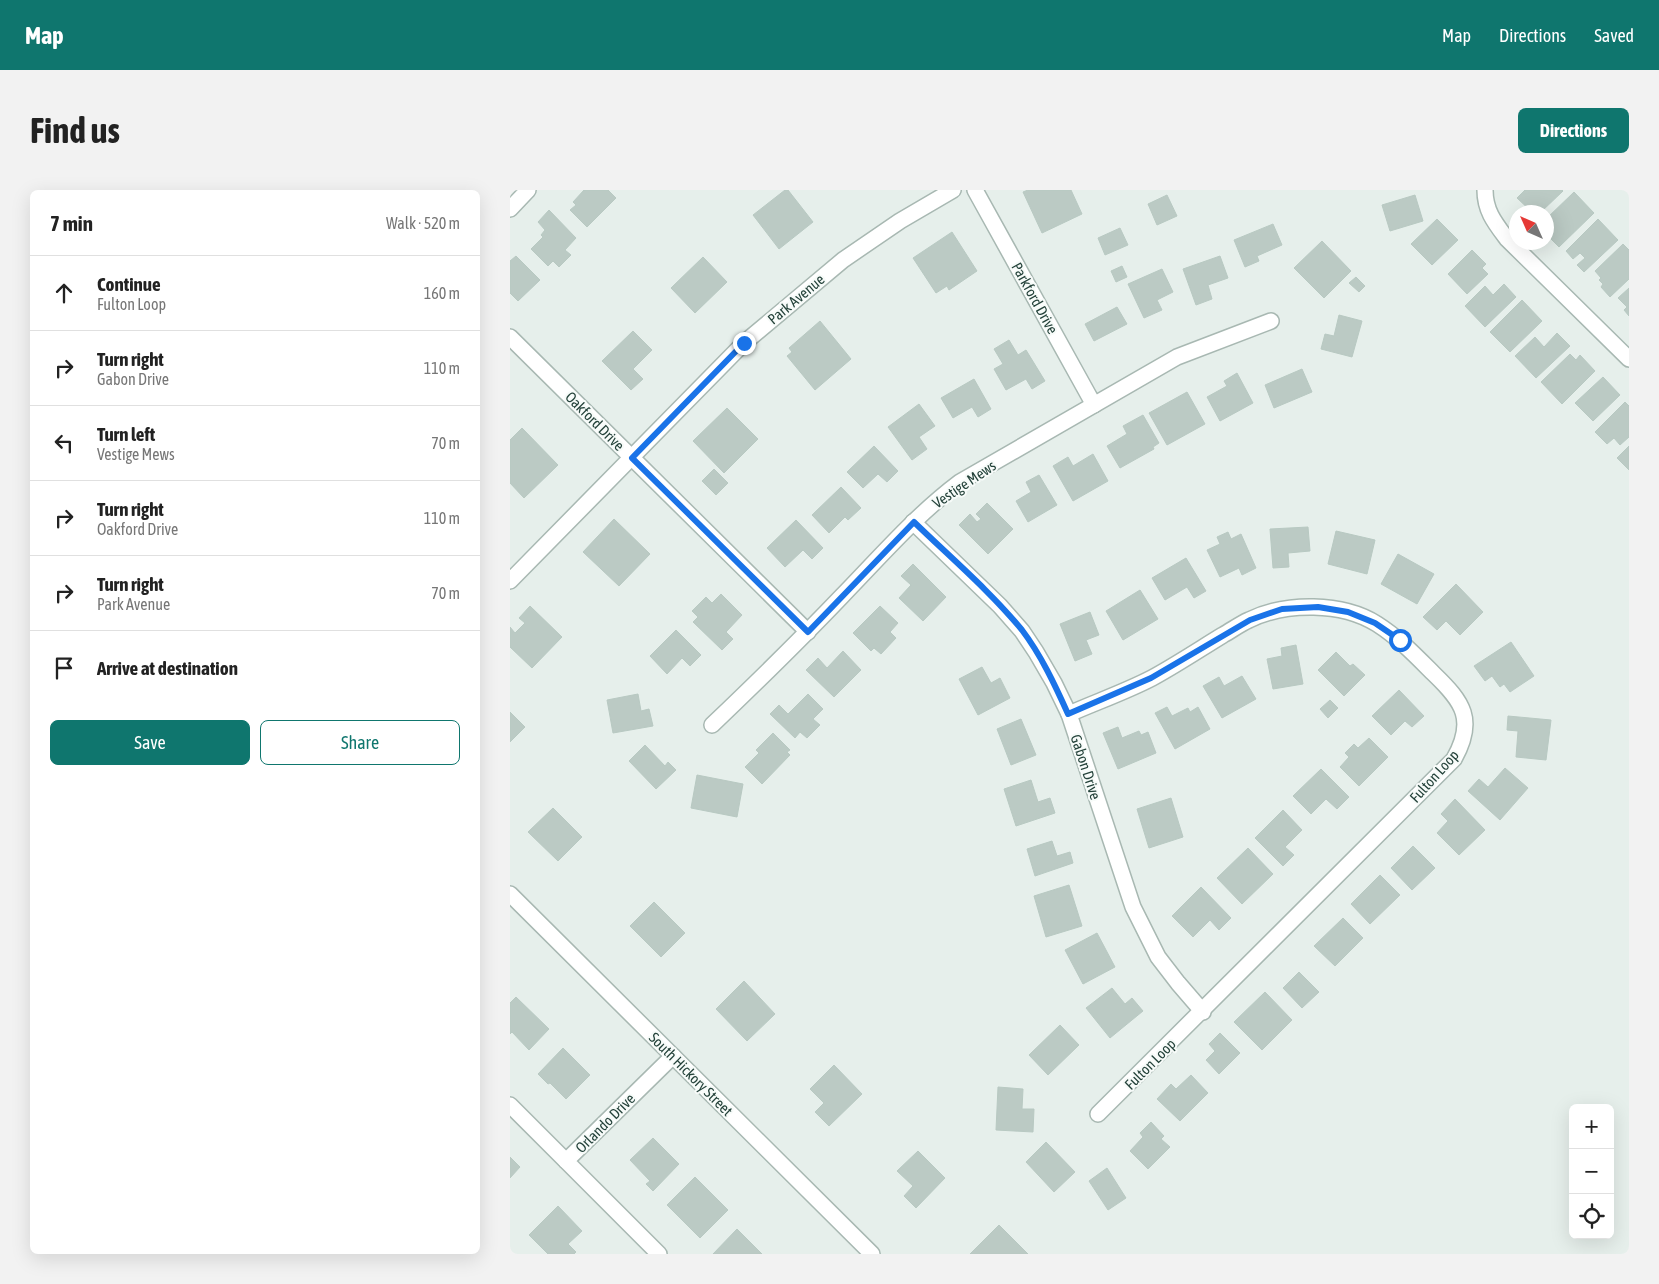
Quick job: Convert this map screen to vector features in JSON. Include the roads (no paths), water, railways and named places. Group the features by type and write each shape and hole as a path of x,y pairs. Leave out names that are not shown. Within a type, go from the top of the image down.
{"street":[{"path":"510,209 528,190"},
{"name":"Park Avenue","path":"510,581 744,343 843,260 900,221 954,190"},
{"name":"Parkford Drive","path":"975,190 1094,405"},
{"path":"1485,190 1485,201 1491,217 1508,239 1629,359"},
{"name":"Vestige Mews","path":"712,725 808,632 937,499 960,482 1177,357 1271,321"},
{"name":"Oakford Drive","path":"510,337 808,632"},
{"name":"Gabon Drive","path":"914,522 1000,606 1022,631 1054,682 1068,714 1133,907 1158,956 1178,984 1203,1012"},
{"name":"Fulton Loop","path":"1068,714 1151,678 1250,620 1282,609 1318,607 1348,612 1375,623 1400,640 1449,688 1462,707 1466,726 1463,743 1454,759 1203,1012 1098,1114"},
{"name":"South Hickory Street","path":"510,894 872,1254"},
{"name":"Orlando Drive","path":"648,1250 566,1161 673,1056"},
{"path":"510,1105 566,1161"}]}
